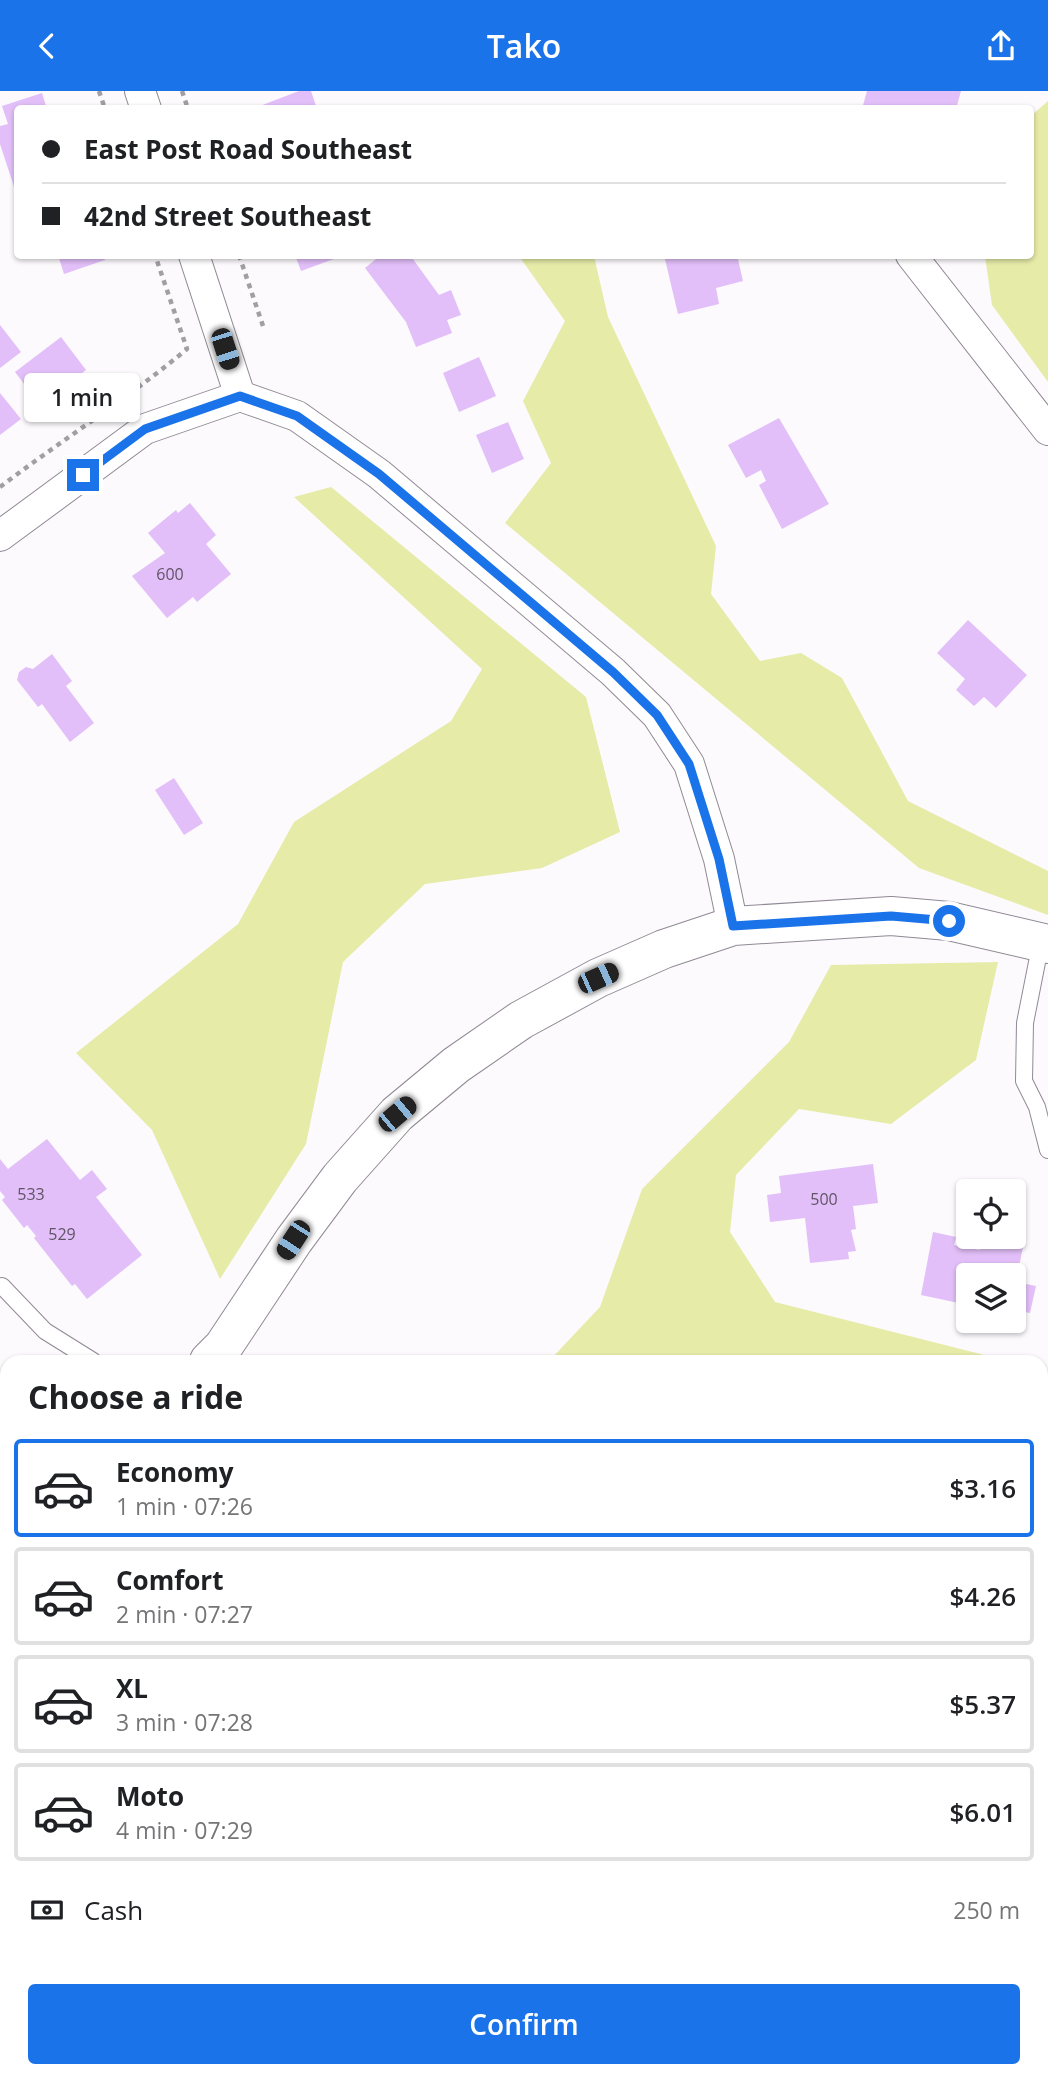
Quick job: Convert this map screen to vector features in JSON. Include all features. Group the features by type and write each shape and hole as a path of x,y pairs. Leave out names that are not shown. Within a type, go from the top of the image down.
{"main road":[{"path":"215,1355 223,1347 293,1240 340,1178 397,1114 456,1065 522,1020 598,978 664,949 733,926 891,916 949,921 1044,943"}],"street":[{"path":"195,259 240,396"},
{"path":"914,259 1048,430"},
{"path":"0,536 145,429 240,396 297,416 379,474 613,672 657,715 689,764 719,859 733,926"}],"lane":[{"path":"1044,943 1025,1023 1024,1081 1037,1107 1048,1150"},
{"path":"2,1286 45,1331 83,1355"}],"path":[{"path":"0,487 76,430 130,396 187,349 156,259"},
{"path":"240,259 264,329"}],"green space":[{"path":"1048,101 1048,382 992,305 985,259 1034,259 1034,113"},
{"path":"521,259 595,259 608,317 716,546 711,594 760,661 801,653 842,678 908,801 1048,871 1048,915 919,868 505,523 551,463 523,401 565,321"},
{"path":"331,487 586,697 620,832 542,868 425,884 343,962 306,1144 220,1279 152,1130 76,1053 238,924 294,822 451,721 482,669 294,497"},
{"path":"998,962 976,1060 891,1124 799,1109 736,1175 730,1232 775,1302 984,1355 555,1355 600,1307 642,1189 789,1042 831,965"}],"building":[{"path":"299,91 311,91 316,105 262,105"},
{"path":"867,91 961,91 957,105 863,105"},
{"path":"42,93 46,105 14,105 14,187 0,144 0,126 8,124 2,106"},
{"path":"59,259 105,259 105,260 64,274"},
{"path":"296,259 334,259 301,271"},
{"path":"376,259 413,259 439,295 451,290 461,315 447,320 452,333 416,347 406,322 365,268"},
{"path":"665,259 738,259 743,281 716,288 719,304 678,314"},
{"path":"0,325 21,352 0,368"},
{"path":"61,337 86,370 40,405 15,372"},
{"path":"479,357 496,396 459,412 443,373"},
{"path":"0,393 21,419 0,435"},
{"path":"779,418 829,504 782,529 759,485 766,481 761,470 746,478 728,445"},
{"path":"508,422 524,459 492,473 476,435"},
{"path":"190,503 216,535 206,544 231,574 197,602 193,597 167,618 132,576 165,553 148,533 176,510 178,513"},
{"path":"968,620 1027,675 996,708 984,697 974,706 956,690 965,679 937,653"},
{"path":"52,654 72,681 66,686 94,723 70,742 42,704 38,707 17,680 19,672 26,667 33,669"},
{"path":"174,778 203,823 184,835 155,790"},
{"path":"47,1139 80,1180 92,1170 107,1189 96,1197 142,1255 87,1299 75,1284 72,1286 34,1238 36,1236 27,1225 24,1228 2,1200 5,1197 0,1191 0,1159 8,1169"},
{"path":"873,1164 878,1203 853,1206 856,1229 851,1230 856,1251 848,1252 849,1259 810,1263 805,1218 770,1222 767,1195 781,1193 779,1176"},
{"path":"933,1232 956,1237 956,1249 1023,1249 1020,1263 956,1263 956,1302 921,1295"},
{"path":"1026,1284 1036,1286 1030,1313 1026,1312"}],"route":[{"path":"83,475 145,429 240,396 297,416 379,474 613,672 657,715 689,764 719,859 733,926 891,916 949,921"}]}
